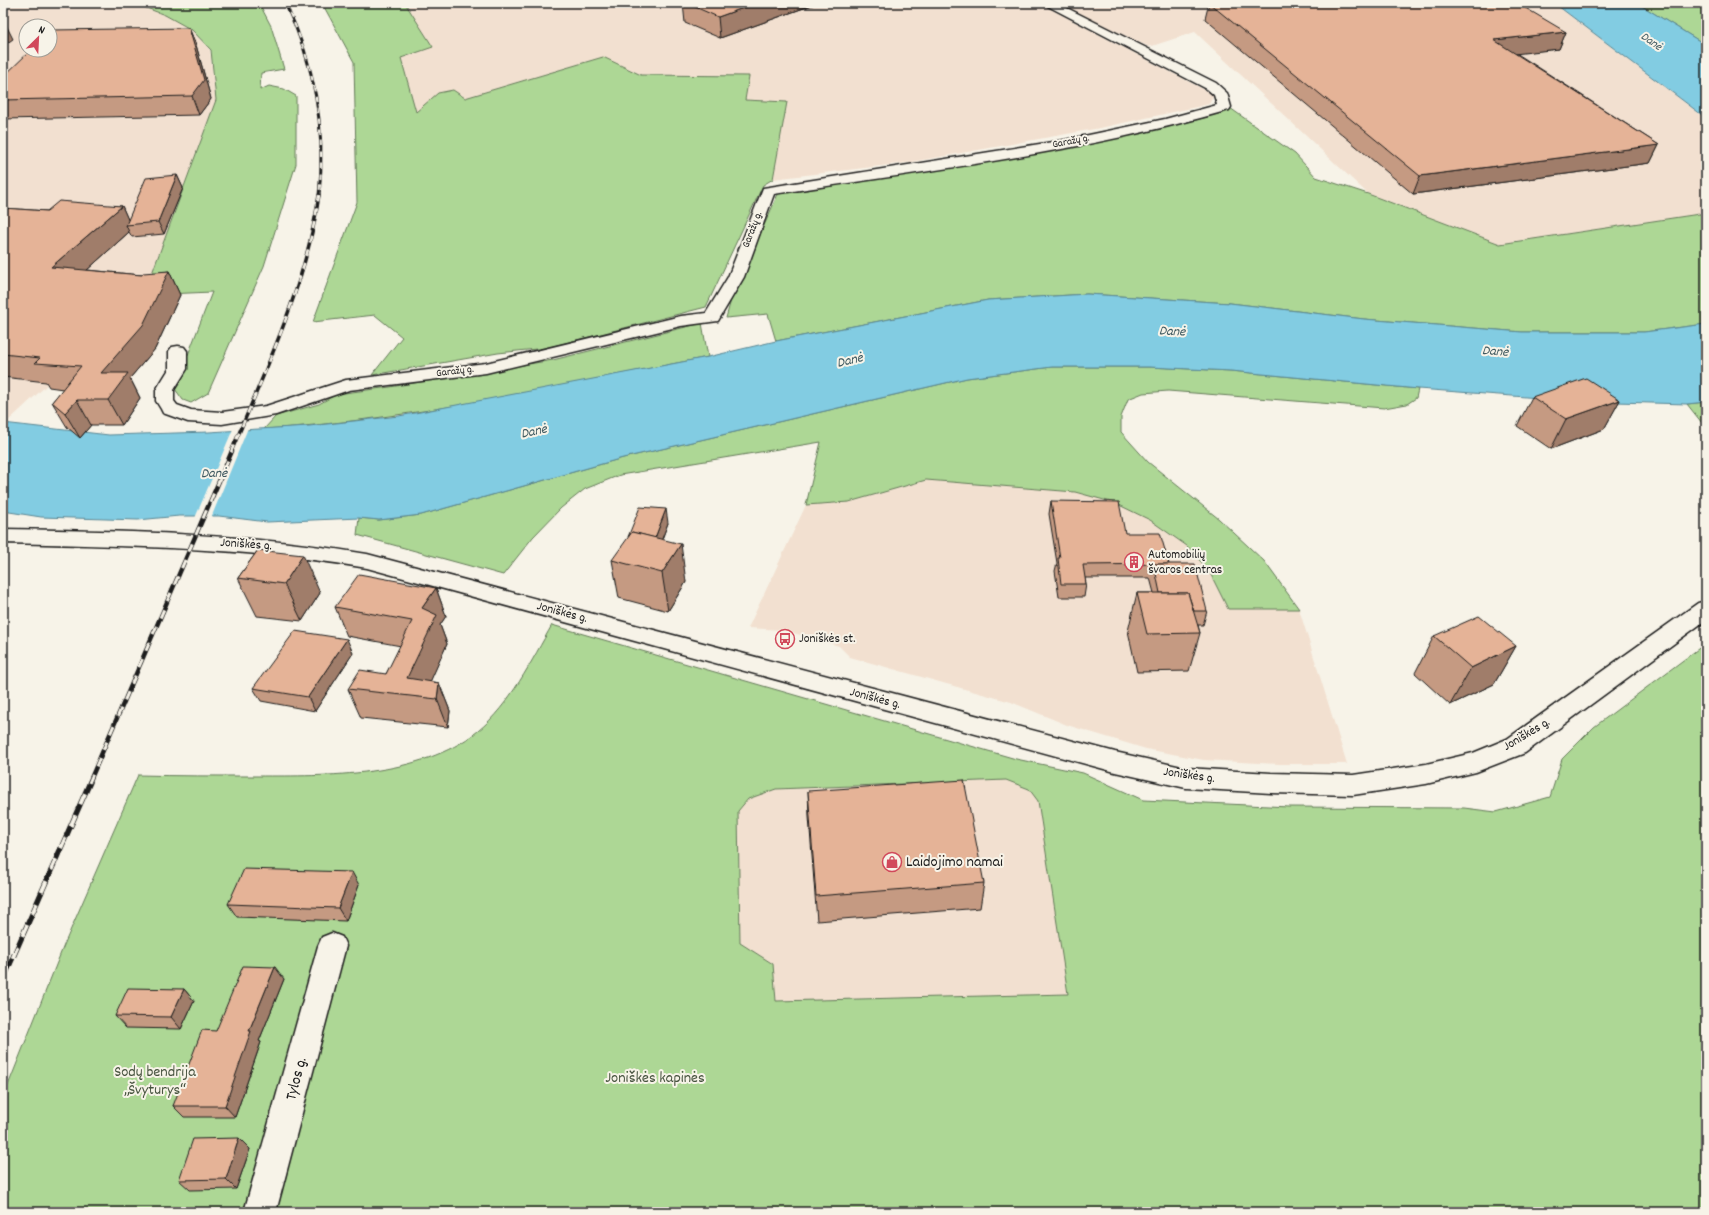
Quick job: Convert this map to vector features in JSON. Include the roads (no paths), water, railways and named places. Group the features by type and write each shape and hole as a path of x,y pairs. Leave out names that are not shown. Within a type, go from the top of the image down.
{"street":[{"name":"Garažų g.","path":"178,351 178,369 164,390 165,401 170,409 188,416 222,418 269,411 346,385 486,368 681,321 712,317 736,276 768,191 996,156 1124,132 1196,116 1224,107 1224,97 1218,91 1202,81 1048,3"},
{"name":"Joniškės g.","path":"3,536 252,545 343,556 374,563 1116,762 1186,778 1271,783 1353,785 1426,774 1476,762 1516,746 1706,608"},
{"name":"Tylos g.","path":"260,1212 332,946"}],"water":[{"name":"Danė","path":"1554,3 1637,3 1706,45 1706,118"},
{"name":"Danė","path":"1087,294 1230,303 1364,319 1522,332 1644,332 1706,324 1706,402 1687,404 1580,401 1418,389 1231,371 1149,367 1052,367 967,378 623,458 421,515 379,520 359,518 267,522 219,516 179,516 138,520 41,517 3,511 3,423 109,435 209,432 309,426 399,416 708,357 776,341 988,300"}],"railway":[{"path":"285,3 304,49 316,97 321,146 319,196"},
{"path":"231,452 271,358 295,294 305,261 319,195"},
{"path":"89,783 232,451"},
{"path":"3,980 90,782"}],"place":[{"name":"Automobilių švaros centras","path":"1134,562"},
{"name":"Joniškės st.","path":"785,639"},
{"name":"Laidojimo namai","path":"892,862"}],"park label":[{"name":"Joniškės kapinės","path":"655,1078"},
{"name":"Sodų bendrija „Švyturys“","path":"155,1081"}]}
